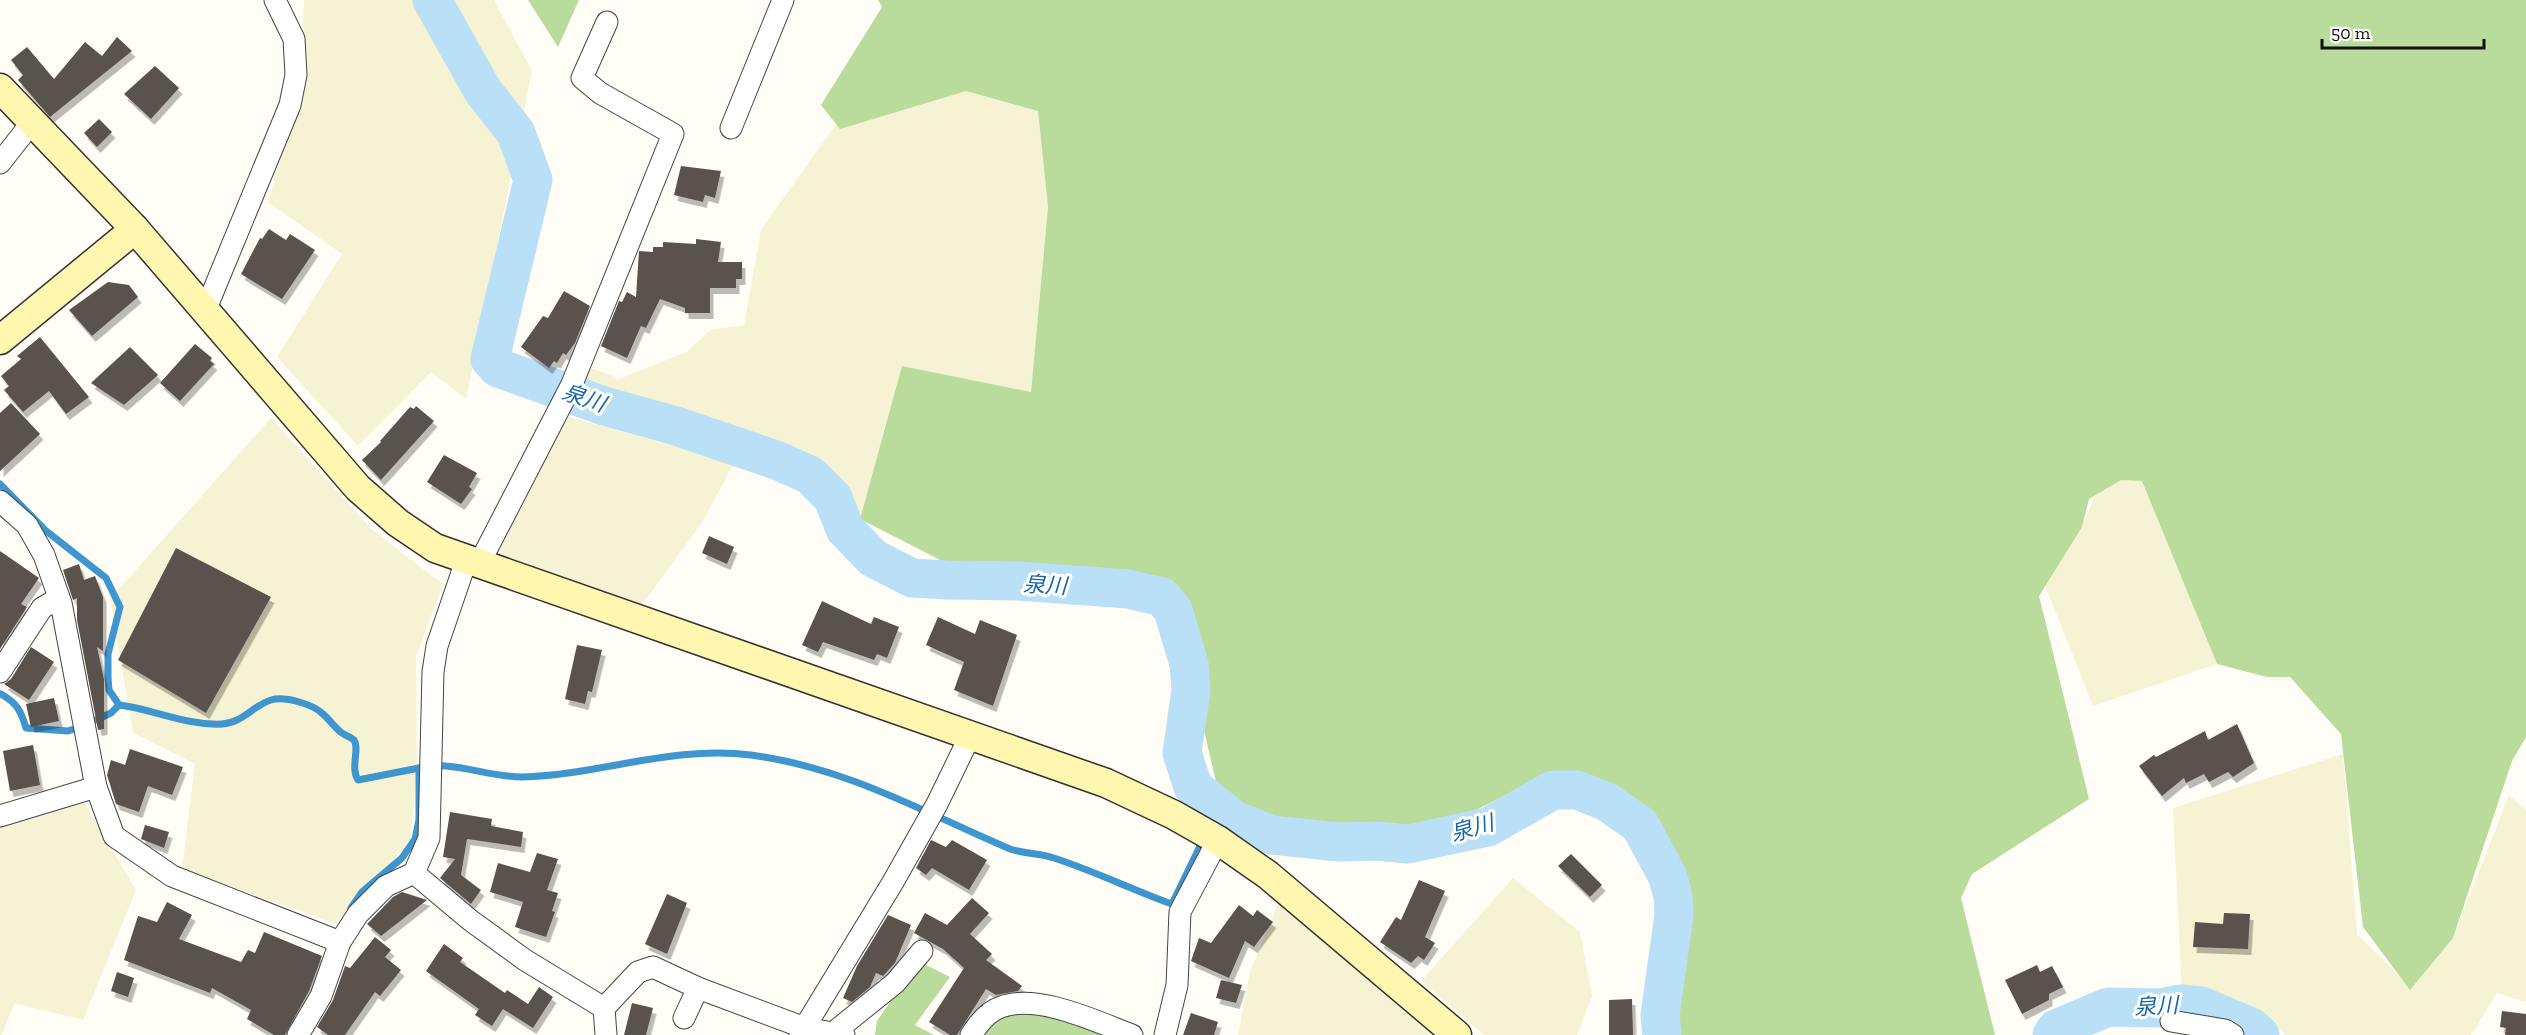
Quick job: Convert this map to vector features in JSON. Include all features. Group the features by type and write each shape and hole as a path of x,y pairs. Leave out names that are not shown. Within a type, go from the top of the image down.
{"street":[{"path":"205,311 290,105 296,75 294,39 275,0"},
{"path":"731,129 783,0"},
{"path":"298,1035 321,996 340,942 358,914 386,886 414,873 429,838 433,672 437,646 473,562 572,384 673,134 600,93 582,78 607,22"},
{"path":"0,88 135,229 358,488 399,523 435,548 1106,783 1174,815 1218,840 1268,875 1457,1035"},
{"path":"0,163 33,121"},
{"path":"0,340 135,229"},
{"path":"0,501 27,525 44,555 59,598 96,787 114,836 172,876 340,942"},
{"path":"0,672 42,608 59,598"},
{"path":"803,1031 937,804 970,736"},
{"path":"0,816 96,787"},
{"path":"1165,1035 1177,985 1180,912 1218,840"},
{"path":"414,873 470,920 525,960 604,1008"},
{"path":"606,1035 604,1008 638,972 653,967 803,1031 838,1034 895,983 922,951"},
{"path":"684,1018 698,988"},
{"path":"971,1035 977,1025 992,1011 1002,1006 1018,1004 1059,1007 1132,1035"},
{"path":"2171,1021 2225,1030 2233,1035"}],"shaded area":[{"path":"304,0 494,0 532,71 466,399 431,372 358,446 277,357 342,254 268,202 301,85"},
{"path":"966,91 1038,111 1048,207 1031,393 902,366 860,519 831,487 783,456 570,402 585,366 616,377 616,380 687,352 710,330 744,325 761,230 844,113"},
{"path":"562,415 674,446 715,450 737,457 703,521 639,609 491,553"},
{"path":"271,418 371,529 443,584 416,657 417,765 411,838 393,861 358,892 336,924 182,869 195,764 133,733 110,599"},
{"path":"2121,480 2143,481 2217,664 2093,706 2045,585 2082,527 2095,496"},
{"path":"2343,754 2357,934 2402,979 2453,938 2509,795 2526,811 2526,1002 2497,993 2471,1035 2285,1035 2261,1012 2201,989 2182,996 2173,808"},
{"path":"82,799 136,890 83,1020 14,1003 2,1035 0,1035 0,825"},
{"path":"1513,878 1580,932 1592,996 1577,1035 1484,1035 1421,981"},
{"path":"1279,901 1435,1035 1238,1035 1250,972"}],"green space":[{"path":"528,0 579,0 558,47"},
{"path":"878,0 2526,0 2526,737 2512,761 2453,938 2410,990 2363,927 2341,734 2290,677 2267,677 2217,664 2142,481 2121,480 2089,499 2082,527 2039,596 2089,799 1972,874 1961,898 1995,1035 1668,1035 1663,1025 1680,889 1647,816 1570,778 1528,784 1408,844 1288,843 1223,811 1172,595 1082,580 950,565 860,519 902,366 1031,392 1048,207 1038,111 966,91 840,129 821,105 882,7"},
{"path":"918,961 950,977 915,1025 934,1035 875,1035 877,1021"},
{"path":"1001,1014 1047,1015 1137,1035 969,1035"}],"building":[{"path":"117,37 132,51 50,117 18,80 23,75 11,60 27,47 54,79 85,42 102,56"},
{"path":"155,66 179,88 151,119 124,94"},
{"path":"99,119 112,132 97,147 84,133"},
{"path":"681,166 721,171 715,198 705,195 703,202 674,195"},
{"path":"269,229 286,240 290,234 315,250 282,299 241,274 260,238 262,239"},
{"path":"696,239 721,242 718,262 742,262 742,279 736,279 736,288 710,288 710,313 685,313 685,308 660,299 646,328 641,326 627,358 601,346 619,301 622,302 627,292 636,297 639,251 653,252 653,247 663,247 663,242 696,244"},
{"path":"108,282 129,285 138,297 92,336 69,310"},
{"path":"564,291 590,306 575,343 566,355 563,353 557,363 554,361 549,368 521,347 543,316 548,318"},
{"path":"40,337 89,397 66,414 49,391 23,412 4,390 9,386 1,376 21,359 17,356"},
{"path":"195,344 212,358 210,361 214,364 180,401 160,383"},
{"path":"130,347 158,375 124,405 91,383"},
{"path":"11,403 40,434 0,471 0,413"},
{"path":"416,406 434,421 381,480 362,460 381,442 410,407 414,409"},
{"path":"444,455 477,473 469,487 472,489 461,504 427,482"},
{"path":"709,536 734,547 727,564 702,553"},
{"path":"176,548 271,597 206,713 118,660"},
{"path":"0,551 39,578 21,604 27,607 0,649"},
{"path":"79,564 84,580 95,576 103,597 103,651 97,647 104,679 104,729 98,730 77,620 77,598 73,600 63,570"},
{"path":"822,601 871,624 874,617 899,627 887,658 877,654 874,660 823,642 818,652 802,645"},
{"path":"938,617 975,634 980,620 1017,635 993,706 954,690 964,662 926,645"},
{"path":"577,645 602,650 592,692 588,691 585,704 565,699"},
{"path":"31,647 54,662 29,700 4,684 11,679"},
{"path":"54,698 59,721 31,727 26,704"},
{"path":"2237,724 2254,763 2233,777 2228,772 2209,782 2204,774 2186,783 2184,778 2162,796 2139,766 2154,755 2156,757 2205,731 2208,740"},
{"path":"33,745 40,785 10,791 3,751"},
{"path":"130,749 183,767 172,795 148,786 139,812 116,804 107,775 111,760 125,765"},
{"path":"450,812 492,819 491,826 523,832 521,847 467,839 461,875 481,890 471,904 440,878 455,859 443,857"},
{"path":"145,825 169,832 164,848 141,839"},
{"path":"931,840 946,847 952,840 987,860 969,890 932,868 926,875 916,868"},
{"path":"537,853 558,859 547,890 558,893 552,911 555,912 546,937 515,927 523,902 490,892 498,863 530,872"},
{"path":"1571,854 1602,885 1590,897 1558,866"},
{"path":"1419,880 1445,891 1425,937 1435,943 1424,960 1418,956 1411,963 1380,942 1396,917 1401,920"},
{"path":"402,892 427,900 381,936 367,924 393,897"},
{"path":"667,894 687,903 667,954 645,944"},
{"path":"972,898 989,913 970,934 992,954 986,960 1022,986 1018,991 996,995 986,989 957,1035 950,1035 929,1022 964,968 943,949 914,933 925,913 947,925"},
{"path":"167,902 192,915 179,939 241,962 248,950 255,953 264,932 322,956 309,991 285,1035 274,1035 247,1019 251,1010 212,988 210,993 124,960 138,916 157,922"},
{"path":"1239,905 1253,916 1257,910 1273,922 1254,947 1245,941 1229,978 1191,961 1199,938 1211,943"},
{"path":"2224,913 2250,914 2248,949 2193,947 2195,922 2223,924"},
{"path":"888,915 911,925 895,963 883,976 876,973 870,987 852,1002 843,998 857,966"},
{"path":"375,937 391,950 385,957 401,970 380,996 375,992 345,1035 328,1035 317,1027 333,1000 345,966 350,968"},
{"path":"444,944 463,958 460,962 505,993 507,990 528,1004 539,987 553,997 533,1028 503,1009 492,1026 475,1015 479,1009 426,971"},
{"path":"2037,965 2040,972 2052,966 2063,987 2049,994 2049,1000 2022,1014 2005,980"},
{"path":"117,972 134,978 128,997 111,991"},
{"path":"1221,980 1242,985 1236,1003 1216,998"},
{"path":"1632,999 1633,1035 1609,1035 1609,1000"},
{"path":"632,1003 653,1008 646,1035 624,1035"},
{"path":"2502,1011 2526,1014 2526,1035 2505,1035 2506,1028 2500,1027"},
{"path":"1191,1013 1218,1022 1214,1035 1183,1035"}],"waterway":[{"name":"泉川","path":"432,0 483,91 516,133 533,180 490,359 498,368 604,406 676,426 776,460 810,475 833,498 845,529 873,558 912,578 1018,581 1128,589 1162,597 1173,610 1189,664 1191,690 1182,753 1193,787 1234,820 1271,835 1339,842 1377,841 1408,844 1488,827 1553,790 1577,790 1607,802 1640,825 1668,877 1673,897 1674,915 1660,1015 1662,1035"},
{"path":"0,484 45,530 106,578 120,607 108,654 109,690 119,705 183,720 222,724 236,721 265,702 277,699 291,700 318,710 339,731 354,740 356,744 355,770 358,780 419,768"},
{"path":"1,694 18,708 26,728 68,731 83,726"},
{"path":"96,720 111,713 119,705"},
{"path":"351,908 362,892 402,858 415,839 419,820 419,768 436,766 522,777 551,775 693,754 751,755 786,761 820,770 884,793 1010,849 1054,858 1172,904 1204,838"},
{"path":"1209,827 1218,807"},
{"name":"泉川","path":"2052,1035 2056,1029 2108,1007 2160,1008 2181,1004 2201,1006 2251,1027 2260,1035"}]}
